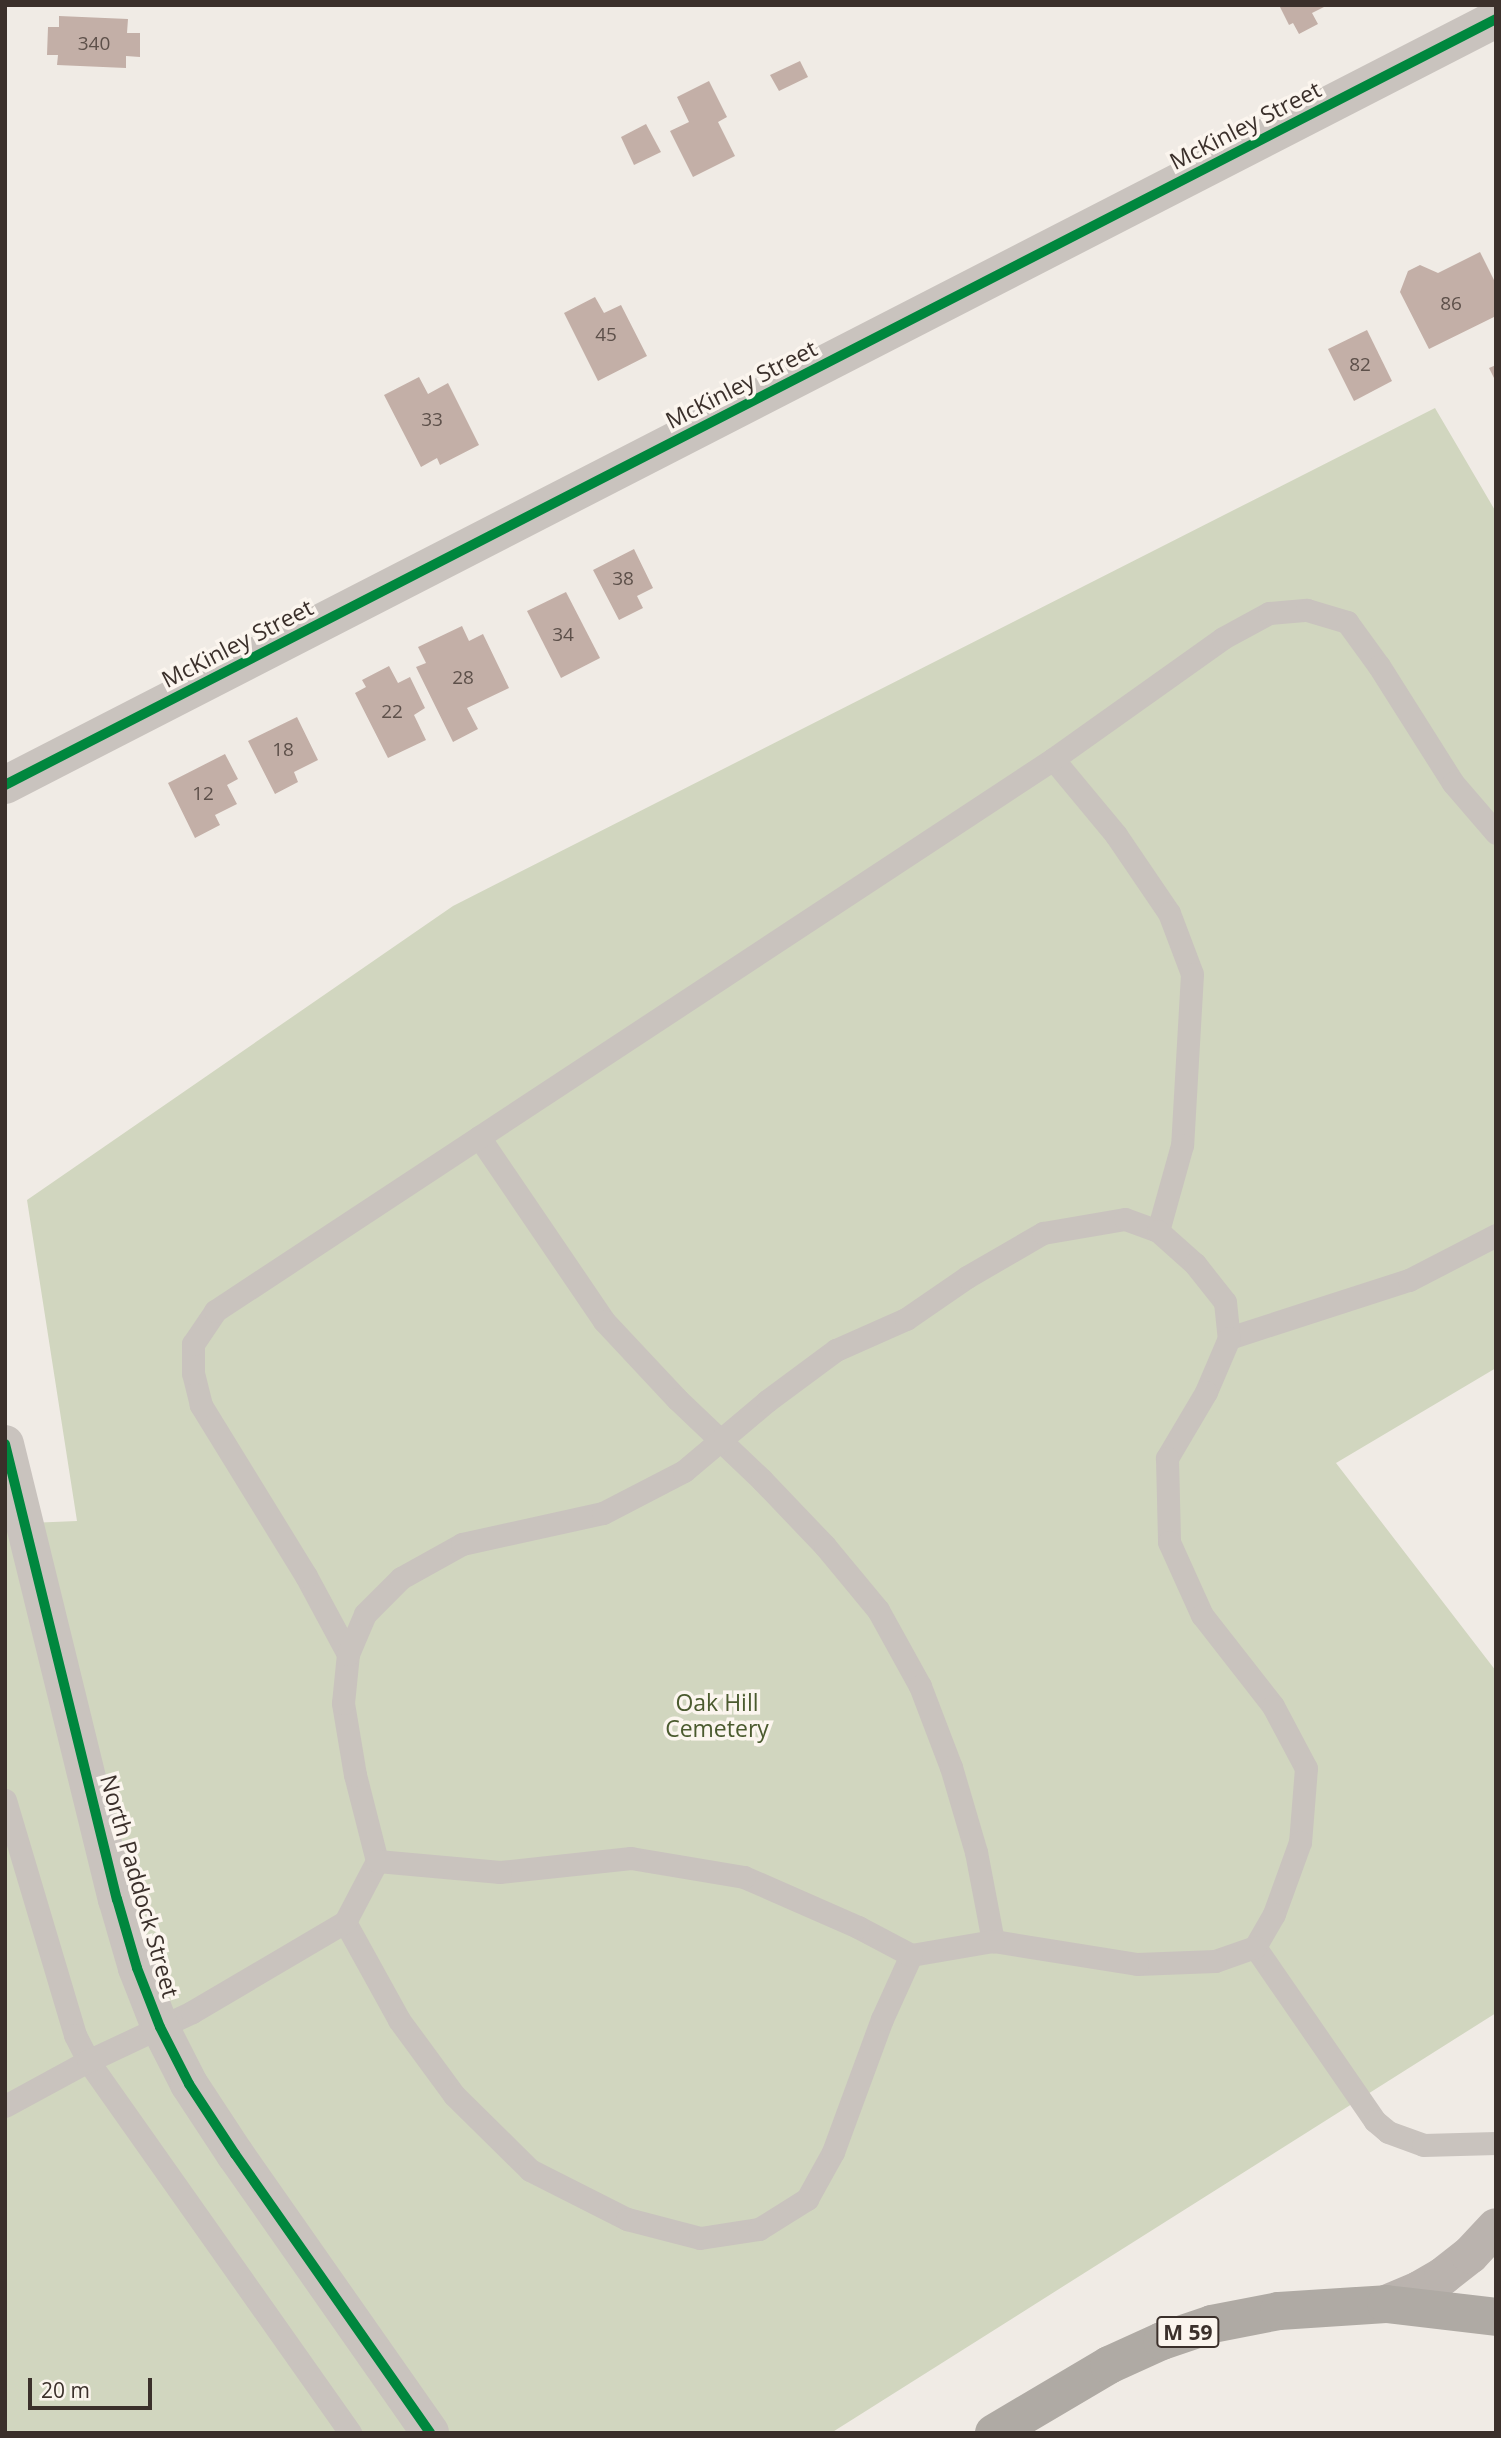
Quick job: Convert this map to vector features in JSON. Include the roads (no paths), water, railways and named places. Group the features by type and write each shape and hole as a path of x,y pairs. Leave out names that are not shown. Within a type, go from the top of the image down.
{"highway":[{"name":"M 59","path":"995,2433 1109,2365 1162,2341 1212,2324 1279,2311 1386,2304 1496,2317"}],"main road":[{"path":"1386,2304 1443,2276 1470,2255 1496,2227"}],"street":[{"name":"McKinley Street","path":"5,785 1496,19"},
{"name":"North Paddock Street","path":"5,1444 117,1899 142,1983 160,2027 190,2084 234,2154 430,2433"}],"lane":[{"path":"348,1654 306,1576 201,1405 192,1373 192,1344 215,1311 1053,759 1223,638 1269,613 1307,610 1347,622 1379,666 1453,783 1496,833"},
{"path":"1053,759 1116,835 1169,913 1192,974 1182,1145 1158,1231"},
{"path":"479,1137 604,1321 677,1399 825,1546 878,1610 919,1686 951,1768 976,1852 993,1941"},
{"path":"5,2106 88,2060 192,2012 345,1922 377,1861 355,1775 343,1703 348,1654 365,1614 401,1578 462,1544 603,1513 684,1471 836,1350 906,1319 967,1277 1042,1233 1125,1219 1158,1231 1195,1264 1225,1302 1229,1338 1206,1392 1167,1458 1169,1542 1202,1615 1273,1706 1306,1768 1300,1842 1274,1914 1255,1947 1215,1961 1137,1964 993,1941 911,1955 744,1877 631,1858 500,1872 377,1861"},
{"path":"1229,1338 1409,1280 1496,1235"},
{"path":"7,1813 75,2035 88,2060 350,2433"},
{"path":"345,1922 399,2020 454,2095 530,2170 627,2219 700,2238 759,2229 807,2199 833,2151 882,2019 911,1955"},
{"path":"1255,1947 1375,2121 1388,2132 1423,2145 1496,2143"}],"park label":[{"name":"Oak Hill Cemetery","path":"717,1715"}]}
